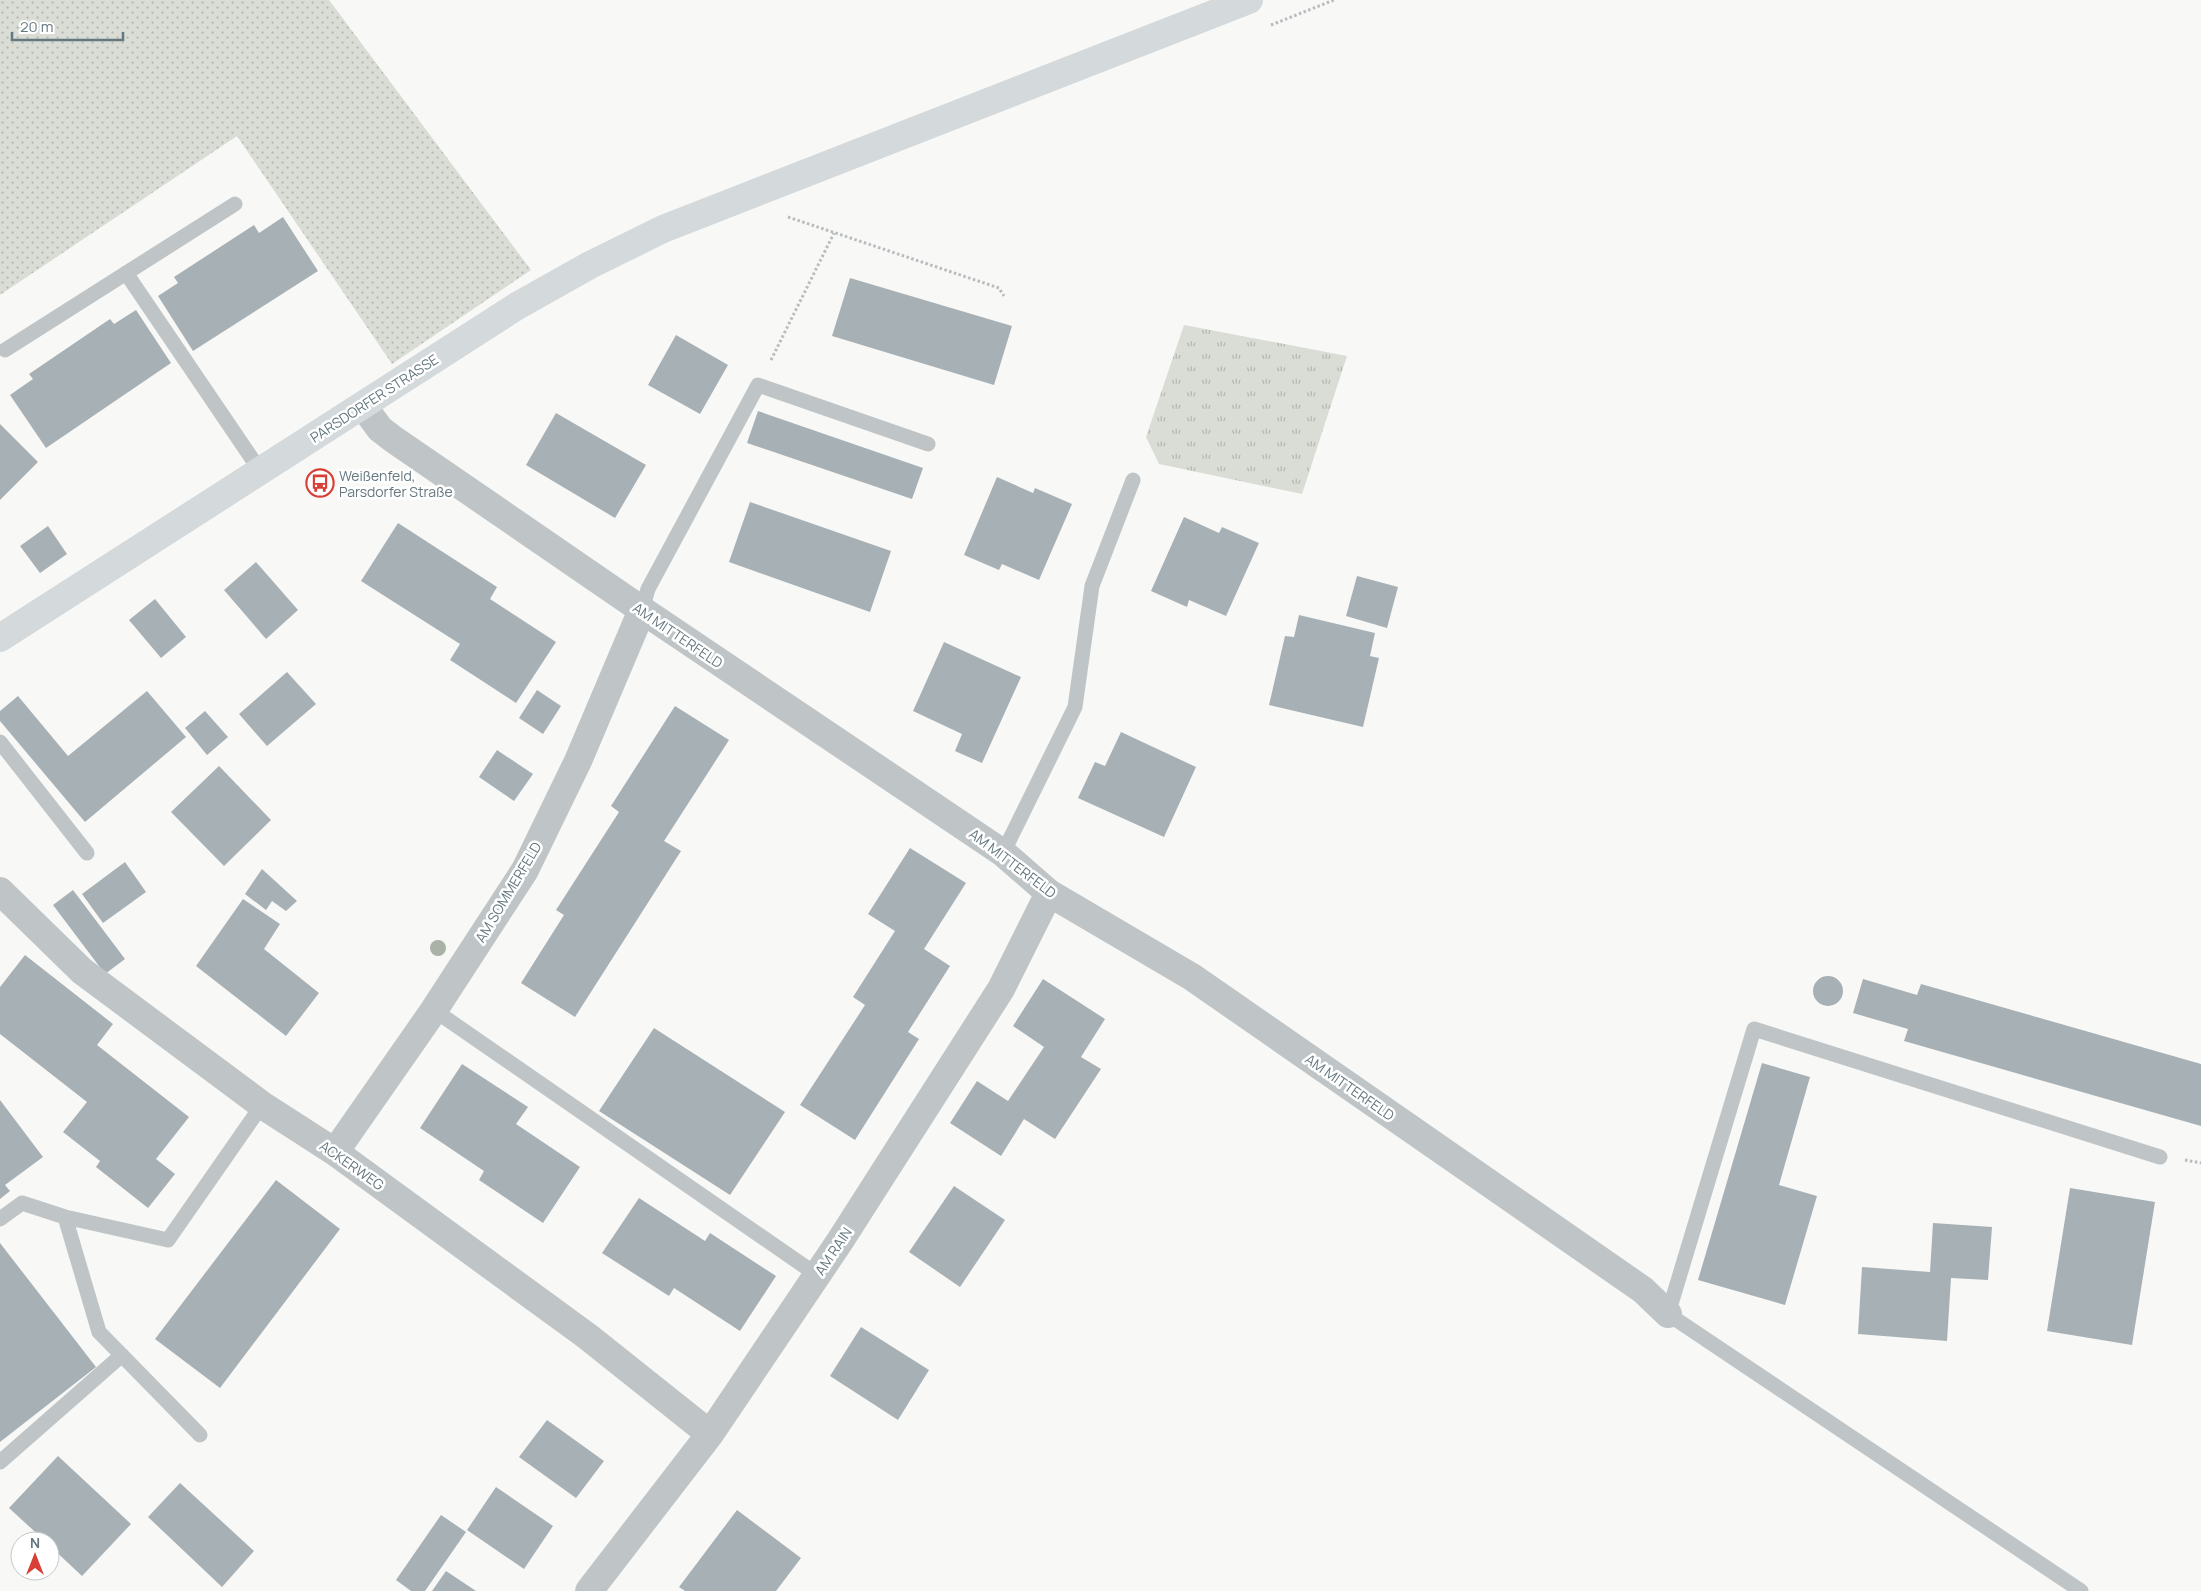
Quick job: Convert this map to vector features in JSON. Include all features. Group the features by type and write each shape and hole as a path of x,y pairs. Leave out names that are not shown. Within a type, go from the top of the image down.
{"street":[{"name":"PARSDORFER STRASSE","path":"0,638 517,306 590,265 663,230 1249,0"},
{"name":"AM MITTERFELD","path":"363,406 380,429 393,439 642,610 1003,852 1050,893 1192,977 1643,1290 1668,1314"},
{"name":"AM SOMMERFELD","path":"335,1152 434,1010 525,870 578,761 642,610"},
{"name":"ACKERWEG","path":"0,891 82,972 262,1105 335,1152 587,1336 710,1434"},
{"name":"AM RAIN","path":"589,1591 710,1434 817,1275 1001,989 1050,893"}],"lane":[{"path":"5,350 235,204"},
{"path":"126,273 261,472"},
{"path":"642,610 648,589 758,385 928,444"},
{"path":"1003,852 1076,707 1092,586 1133,480"},
{"path":"0,742 87,853"},
{"path":"434,1010 817,1275"},
{"path":"2081,1591 1668,1314 1754,1029 2160,1157"},
{"path":"0,1219 22,1203 65,1217 168,1240 262,1105"},
{"path":"65,1217 98,1332 200,1435"},
{"path":"0,1462 122,1355"}],"path":[{"path":"758,385 834,233 999,288 1004,296"}],"green space":[{"path":"0,0 329,0 531,270 392,364 237,136 0,295"},
{"path":"1184,325 1347,356 1302,494 1159,464 1146,437"}],"building":[{"path":"283,217 318,271 193,351 158,296 178,283 174,277 254,225 259,233"},
{"path":"850,278 1012,326 994,385 832,336"},
{"path":"136,310 171,363 46,448 10,395 33,379 29,374 110,319 114,324"},
{"path":"676,335 728,365 700,414 648,385"},
{"path":"758,411 923,468 912,499 747,443"},
{"path":"556,413 646,465 615,518 526,465"},
{"path":"0,424 38,462 0,500"},
{"path":"997,477 1033,493 1035,488 1072,504 1039,580 1002,564 999,570 964,555"},
{"path":"750,502 891,551 870,612 729,562"},
{"path":"1184,517 1219,533 1222,527 1259,543 1226,616 1189,600 1187,607 1151,591"},
{"path":"398,523 497,587 490,599 556,642 516,703 450,660 460,644 361,581"},
{"path":"48,526 67,554 40,573 20,546"},
{"path":"256,562 298,610 266,639 224,590"},
{"path":"1357,576 1398,587 1387,628 1346,616"},
{"path":"155,599 186,637 161,658 129,620"},
{"path":"1299,615 1375,633 1370,656 1379,658 1363,727 1269,705 1285,636 1294,637"},
{"path":"944,642 1021,677 982,763 955,751 962,734 913,711"},
{"path":"287,672 316,704 267,746 239,714"},
{"path":"537,690 561,706 543,734 519,718"},
{"path":"147,691 186,737 85,822 0,721 0,711 18,696 68,756"},
{"path":"675,706 729,740 664,841 681,851 575,1017 521,983 564,915 556,910 619,812 611,806"},
{"path":"205,711 228,737 207,755 185,728"},
{"path":"1121,732 1196,767 1164,837 1078,798 1095,762 1105,766"},
{"path":"497,750 533,774 514,801 479,777"},
{"path":"219,766 271,820 224,866 171,812"},
{"path":"910,848 966,883 924,949 950,966 908,1032 919,1039 855,1140 800,1105 865,1005 853,997 895,931 868,914"},
{"path":"125,862 146,892 103,923 82,894"},
{"path":"262,869 297,901 286,911 272,901 266,910 245,894"},
{"path":"73,890 125,959 105,974 53,905"},
{"path":"243,899 280,924 264,949 319,993 286,1036 196,966"},
{"path":"25,955 113,1024 97,1045 189,1117 156,1159 175,1174 148,1208 96,1167 100,1161 63,1132 87,1102 0,1034 0,987"},
{"path":"1828,976 1839,980 1843,991 1839,1002 1828,1006 1817,1002 1813,991 1817,980"},
{"path":"1043,979 1105,1019 1081,1057 1101,1069 1055,1139 1024,1119 1001,1156 950,1123 977,1081 1008,1101 1044,1047 1013,1026"},
{"path":"1863,979 1917,995 1921,984 2201,1064 2201,1126 1904,1041 1908,1029 1853,1013"},
{"path":"654,1028 785,1112 730,1195 599,1111"},
{"path":"1762,1063 1810,1077 1779,1185 1817,1196 1785,1305 1698,1280"},
{"path":"462,1064 528,1107 516,1124 580,1167 543,1223 479,1180 484,1171 420,1128"},
{"path":"0,1100 43,1157 5,1185 10,1191 0,1199"},
{"path":"276,1180 340,1229 220,1388 155,1339"},
{"path":"954,1186 1005,1220 960,1287 909,1252"},
{"path":"2070,1188 2155,1202 2132,1345 2047,1331"},
{"path":"639,1198 705,1241 710,1233 776,1276 740,1331 674,1288 669,1296 602,1253"},
{"path":"1933,1223 1992,1227 1988,1280 1951,1278 1947,1341 1858,1334 1862,1267 1930,1272"},
{"path":"0,1243 96,1367 0,1442"},
{"path":"861,1327 929,1370 898,1420 830,1376"},
{"path":"547,1420 604,1461 576,1498 519,1457"},
{"path":"58,1456 131,1524 82,1576 60,1555 60,1531 34,1531 9,1508"},
{"path":"180,1483 254,1551 222,1587 148,1517"},
{"path":"496,1487 553,1526 524,1569 467,1530"},
{"path":"737,1510 801,1558 776,1591 685,1591 679,1587"},
{"path":"441,1515 466,1532 425,1591 411,1591 396,1580"},
{"path":"446,1571 476,1591 432,1591"}],"place":[{"name":"Weißenfeld, Parsdorfer Straße","path":"320,483"}]}
